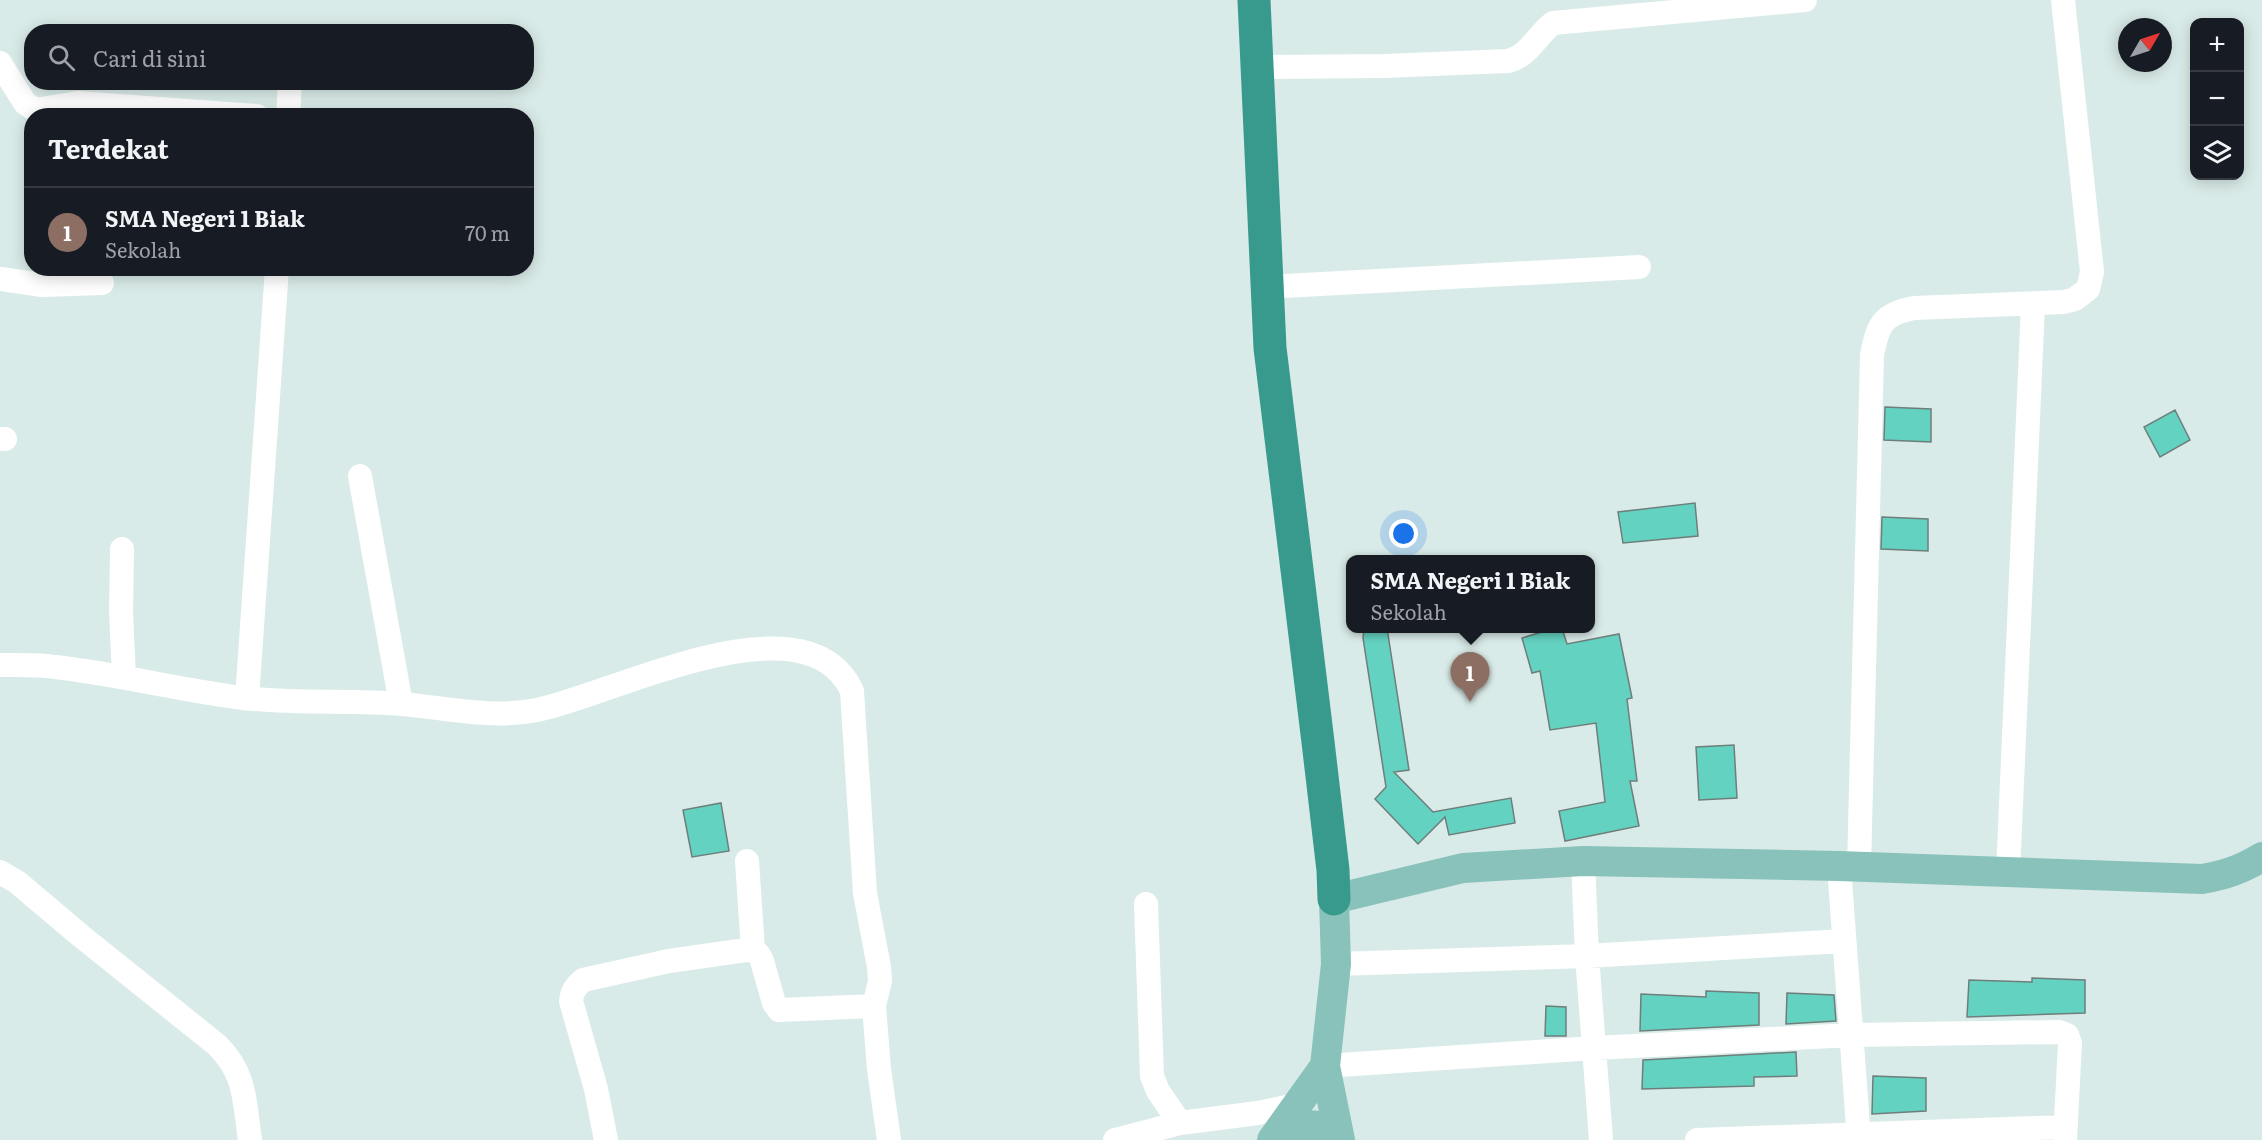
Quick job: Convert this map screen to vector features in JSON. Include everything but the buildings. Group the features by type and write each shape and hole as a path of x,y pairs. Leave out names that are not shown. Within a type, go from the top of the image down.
{"highway":[{"path":"1254,0 1270,348 1333,870 1334,899"}],"main road":[{"path":"1340,1140 1325,1066 1336,964 1334,899 1463,868 1583,861 2202,879 2243,869 2262,856"},
{"path":"1273,1139 1325,1066"},
{"path":"1273,1139 1306,1125 1321,1127 1335,1140"}],"street":[{"path":"1256,67 1384,66 1508,61 1524,55 1553,23 1805,0"},
{"path":"1859,1137 1844,941 1872,366 1878,330 1889,316 1898,311 1914,308 2033,304 2075,299 2083,294 2091,283 2092,272 2063,0"},
{"path":"0,63 24,103 32,108"},
{"path":"288,108 290,90"},
{"path":"47,108 78,103 147,108"},
{"path":"1266,287 1639,267"},
{"path":"247,698 276,276"},
{"path":"0,279 42,285 102,283"},
{"path":"2008,873 2033,304"},
{"path":"360,476 401,704"},
{"path":"122,549 124,677"},
{"path":"0,665 52,666 124,677 189,691 247,698 401,704 448,710 516,713 538,710 694,660 749,649 798,650 824,659 846,678 852,691 865,893 878,953 880,981 874,1006 879,1069 890,1140"},
{"path":"747,861 753,950 762,961 774,1003 779,1010 874,1006"},
{"path":"1583,861 1587,956 1601,1140"},
{"path":"0,872 17,882 230,1058 239,1073 250,1140"},
{"path":"1146,904 1152,1076 1158,1091 1180,1123"},
{"path":"1336,964 1587,956 1844,941"},
{"path":"606,1140 596,1089 571,1002 576,986 592,977 669,961 753,950"},
{"path":"1325,1066 1594,1048 1851,1035 2063,1033 2067,1035 2070,1043 2065,1133 1697,1140"},
{"path":"1115,1140 1180,1123 1258,1113 1296,1105"}],"place":[{"name":"SMA Negeri 1 Biak","path":"1470,702"}]}
